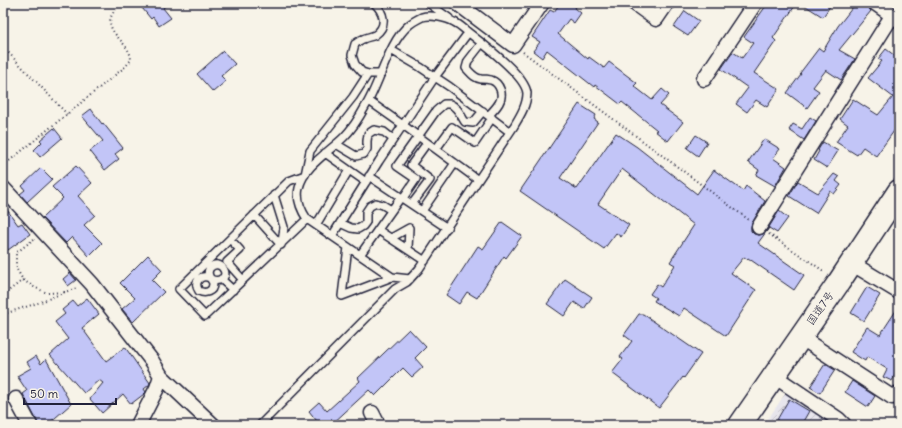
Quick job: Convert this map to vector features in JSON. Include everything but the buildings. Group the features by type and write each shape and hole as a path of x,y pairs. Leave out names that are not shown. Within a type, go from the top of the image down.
{"highway":[{"name":"国道7号","path":"740,425 852,263 899,191"}],"street":[{"path":"457,3 513,45 542,3"},
{"path":"634,3 656,19 667,3"},
{"path":"704,79 755,3"},
{"path":"759,227 896,18 875,3"},
{"path":"3,188 92,284 147,355 161,376 213,425"},
{"path":"852,263 899,292"},
{"path":"800,337 892,397 899,393"},
{"path":"138,425 157,388 161,376"},
{"path":"774,376 838,419 844,425"},
{"path":"16,399 30,425"}],"lane":[{"path":"374,3 383,15 384,23 374,36 363,39 355,44 352,55 355,64 362,72 368,74 381,74"},
{"path":"260,425 395,289 407,282 419,269 510,132 526,105 527,91 520,78 498,56 428,3"},
{"path":"307,219 205,316 179,289 274,195 289,181 305,175 318,159 336,144 356,123 369,101 399,35 409,24 423,17 436,16 454,22"},
{"path":"332,236 393,139 435,77 468,33"},
{"path":"436,149 452,127 475,143 488,115 499,103 501,96 500,88 495,82 489,79 479,79 472,75 466,68 468,61 482,43"},
{"path":"391,50 450,87 510,132"},
{"path":"368,74 353,97 310,150 305,175 299,189 298,202 307,219 392,277"},
{"path":"369,101 478,180"},
{"path":"360,255 391,210 416,179 397,166 436,111 444,104 450,104 457,109 465,122 473,123 488,115"},
{"path":"336,144 356,156 364,154 367,149 366,141 368,134 374,130 384,132 393,139"},
{"path":"412,204 430,180 411,165 427,143"},
{"path":"325,153 349,170 402,197 447,228"},
{"path":"422,211 455,163"},
{"path":"316,225 349,170"},
{"path":"274,195 284,227 281,244"},
{"path":"340,222 351,228 358,229 366,222 366,212 370,206 376,204 382,205 391,210"},
{"path":"254,215 281,244"},
{"path":"391,238 410,228 408,249"},
{"path":"378,230 425,261"},
{"path":"230,239 240,250 226,262 243,280"},
{"path":"348,247 342,296 392,277 410,279"},
{"path":"198,290 205,293 210,291 213,286 208,274 209,269 213,265 218,265 223,268 224,275 222,279"},
{"path":"198,290 197,283 199,278 204,276 216,281 222,279"},
{"path":"222,279 233,290"},
{"path":"189,300 198,290"}],"path":[{"path":"3,166 125,67 131,60 131,55 127,48 111,28 110,21 112,14 121,3"},
{"path":"513,45 759,227 839,282"},
{"path":"3,47 67,114"},
{"path":"44,232 16,253 16,268 23,280 34,287 47,293 65,292"},
{"path":"3,296 23,280"},
{"path":"3,313 41,302 65,292 92,284"}],"shaded area":[{"path":"787,391 835,425 764,425"}]}
